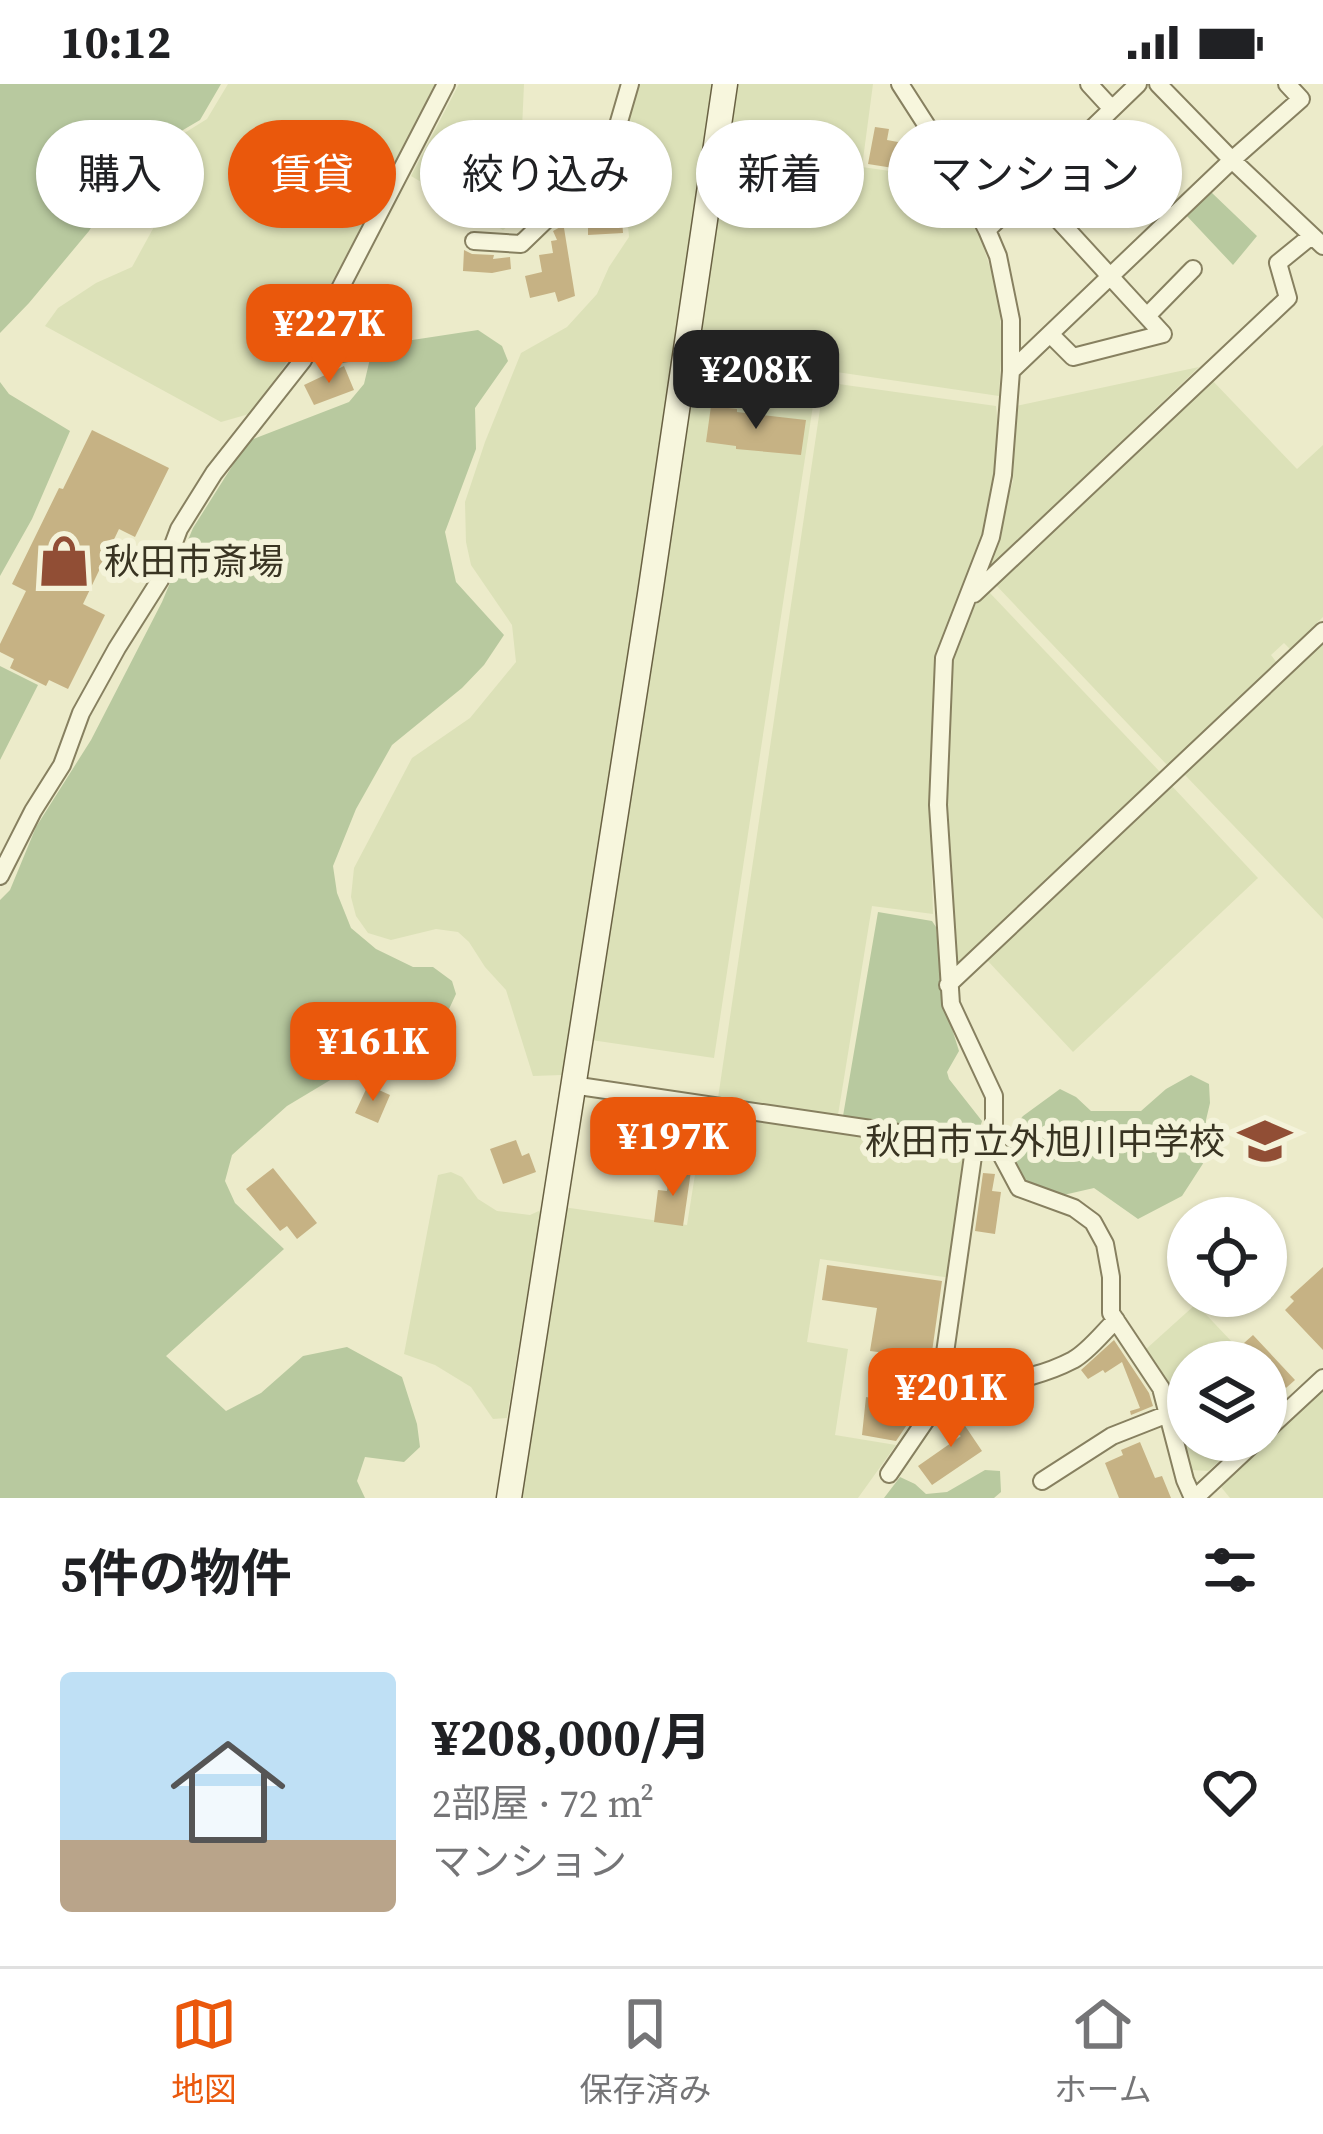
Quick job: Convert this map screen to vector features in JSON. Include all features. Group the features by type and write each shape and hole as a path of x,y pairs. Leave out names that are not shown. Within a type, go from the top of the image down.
{"street":[{"path":"0,876 62,765 81,713 160,580 179,529 214,472 303,360 446,84"},
{"path":"474,241 521,244 550,216 577,204 614,176 616,132 631,84"},
{"path":"508,1498 725,84"},
{"path":"890,1474 932,1411 994,1096 951,1004 938,806 944,658 991,536 1004,476 1011,371 1011,320 998,256 961,179 899,84"},
{"path":"1089,84 1112,109"},
{"path":"1101,120 1138,84"},
{"path":"1182,208 1300,98 1287,84"},
{"path":"969,599 1288,298 1278,263 1317,242 1232,160 1169,88"},
{"path":"1050,334 1073,357 1163,334 1067,228"},
{"path":"1011,371 1161,228"},
{"path":"1147,316 1193,269"},
{"path":"948,985 1323,631"},
{"path":"572,1085 984,1142 1019,1188 1074,1208 1093,1222 1105,1244 1111,1312 1161,1388 1167,1410"},
{"path":"943,1365 991,1381 1010,1382 1076,1359 1116,1320"},
{"path":"1287,1411 1323,1378"},
{"path":"1042,1481 1112,1436 1167,1414"},
{"path":"1180,1461 1194,1498 1234,1461"}],"green space":[{"path":"0,84 221,84 200,120 36,120 36,228 91,228 0,333"},
{"path":"228,84 435,84 396,159 396,120 228,120 228,228 360,228 273,384 249,414 221,422 45,326 58,308 132,267 153,228 204,228 207,119"},
{"path":"459,84 524,84 522,120 440,120"},
{"path":"640,84 718,84 712,120 696,120 696,224 562,1075 533,1076 506,990 469,942 458,932 436,929 391,940 368,933 351,897 354,868 412,758 470,718 516,662 512,625 471,565 465,502 521,353 567,327 597,294 629,237 628,228 672,228 672,120 628,120"},
{"path":"736,84 873,84 864,152 864,120 730,120"},
{"path":"420,159 420,181 411,176"},
{"path":"864,167 888,171 888,228 977,228 998,292 999,396 694,351 713,228 864,228"},
{"path":"1211,192 1257,236 1233,265 1186,215"},
{"path":"478,330 502,346 508,361 475,408 476,449 445,532 456,582 504,635 462,688 392,745 356,809 333,866 337,893 351,928 376,949 413,967 433,967 452,981 456,994 443,1022 404,1048 347,1070 287,1106 232,1155 225,1181 235,1203 284,1249 166,1356 226,1411 261,1393 303,1356 347,1347 402,1377 420,1447 404,1462 365,1457 357,1481 365,1498 0,1498 0,900 10,890 36,827 91,740 162,602 193,528 248,441 349,402 364,384 373,346"},
{"path":"694,359 817,379 714,1058 591,1040"},
{"path":"1199,367 986,571 1013,481 1016,406"},
{"path":"1210,378 1297,469 1323,445 1323,617 1290,649 1284,643 1271,655 1277,663 1168,766 994,583"},
{"path":"0,382 9,394 70,431 32,519 0,576"},
{"path":"824,382 996,406 999,434 983,537 936,661 930,805 933,914 872,906 838,1115 718,1098"},
{"path":"989,592 1161,773 956,967 945,809 951,659 974,606"},
{"path":"1323,644 1323,919 1185,775"},
{"path":"0,666 38,685 0,760"},
{"path":"1171,785 1258,878 1073,1052 986,959"},
{"path":"878,912 932,921 936,927 944,1003 959,1051 947,1072 982,1121 979,1131 970,1135 843,1116"},
{"path":"1191,1075 1209,1084 1204,1162 1182,1196 1167,1197 1167,1204 1138,1219 1094,1188 1059,1196 1024,1182 1004,1140 1023,1116 1060,1089 1091,1111 1141,1111"},
{"path":"706,1105 972,1145 951,1278 820,1259 807,1342 848,1349 835,1435 896,1445 858,1498 517,1498 563,1207 687,1225"},
{"path":"451,1172 497,1211 530,1215 541,1210 507,1418 493,1419 471,1387 435,1365 404,1354 438,1175"},
{"path":"1182,1317 1208,1317 1231,1341 1167,1341 1167,1392 1145,1350"},
{"path":"1323,1389 1323,1498 1230,1498 1221,1487 1248,1461 1287,1461 1287,1424"},
{"path":"1189,1461 1219,1461 1208,1471 1192,1470"},
{"path":"985,1470 1000,1471 1001,1492 994,1498 884,1498 900,1477 926,1494 947,1492"}],"building":[{"path":"875,127 888,129 888,167 868,164"},
{"path":"564,228 575,296 558,302 555,292 530,298 525,276 542,272 539,255 553,253 551,241 557,240 553,231"},
{"path":"588,228 623,228 623,233 588,235"},
{"path":"464,250 494,255 493,259 510,257 511,269 463,271"},
{"path":"357,290 374,299 351,343 354,361 338,364 332,331"},
{"path":"344,366 354,390 314,405 304,385"},
{"path":"711,406 806,420 801,455 706,442"},
{"name":"秋田市斎場","path":"92,430 169,468 135,537 119,529 83,604 105,615 68,689 49,680 46,686 10,668 14,659 0,652 0,644 26,591 12,584"},
{"path":"368,1085 390,1095 378,1123 355,1113"},
{"path":"516,1140 522,1156 529,1153 536,1172 503,1184 490,1149"},
{"path":"273,1168 317,1223 297,1239 287,1226 280,1231 246,1189"},
{"path":"670,1168 691,1171 683,1226 654,1222 658,1190 667,1191"},
{"path":"983,1173 995,1174 992,1191 1001,1192 995,1234 975,1231"},
{"path":"827,1265 942,1281 931,1359 870,1351 877,1308 822,1300"},
{"path":"1323,1267 1323,1350 1287,1312 1294,1301 1290,1297"},
{"path":"1114,1340 1153,1406 1131,1415 1130,1411 1140,1408 1122,1362 1088,1379 1081,1370"},
{"path":"866,1397 916,1406 896,1441 862,1435"},
{"path":"951,1405 982,1451 932,1485 918,1466 961,1436 940,1423"},
{"path":"1140,1442 1155,1478 1162,1476 1171,1498 1119,1498 1105,1463"}],"place":[{"name":"秋田市斎場","path":"64,561"},
{"name":"秋田市立外旭川中学校","path":"1265,1141"}]}
